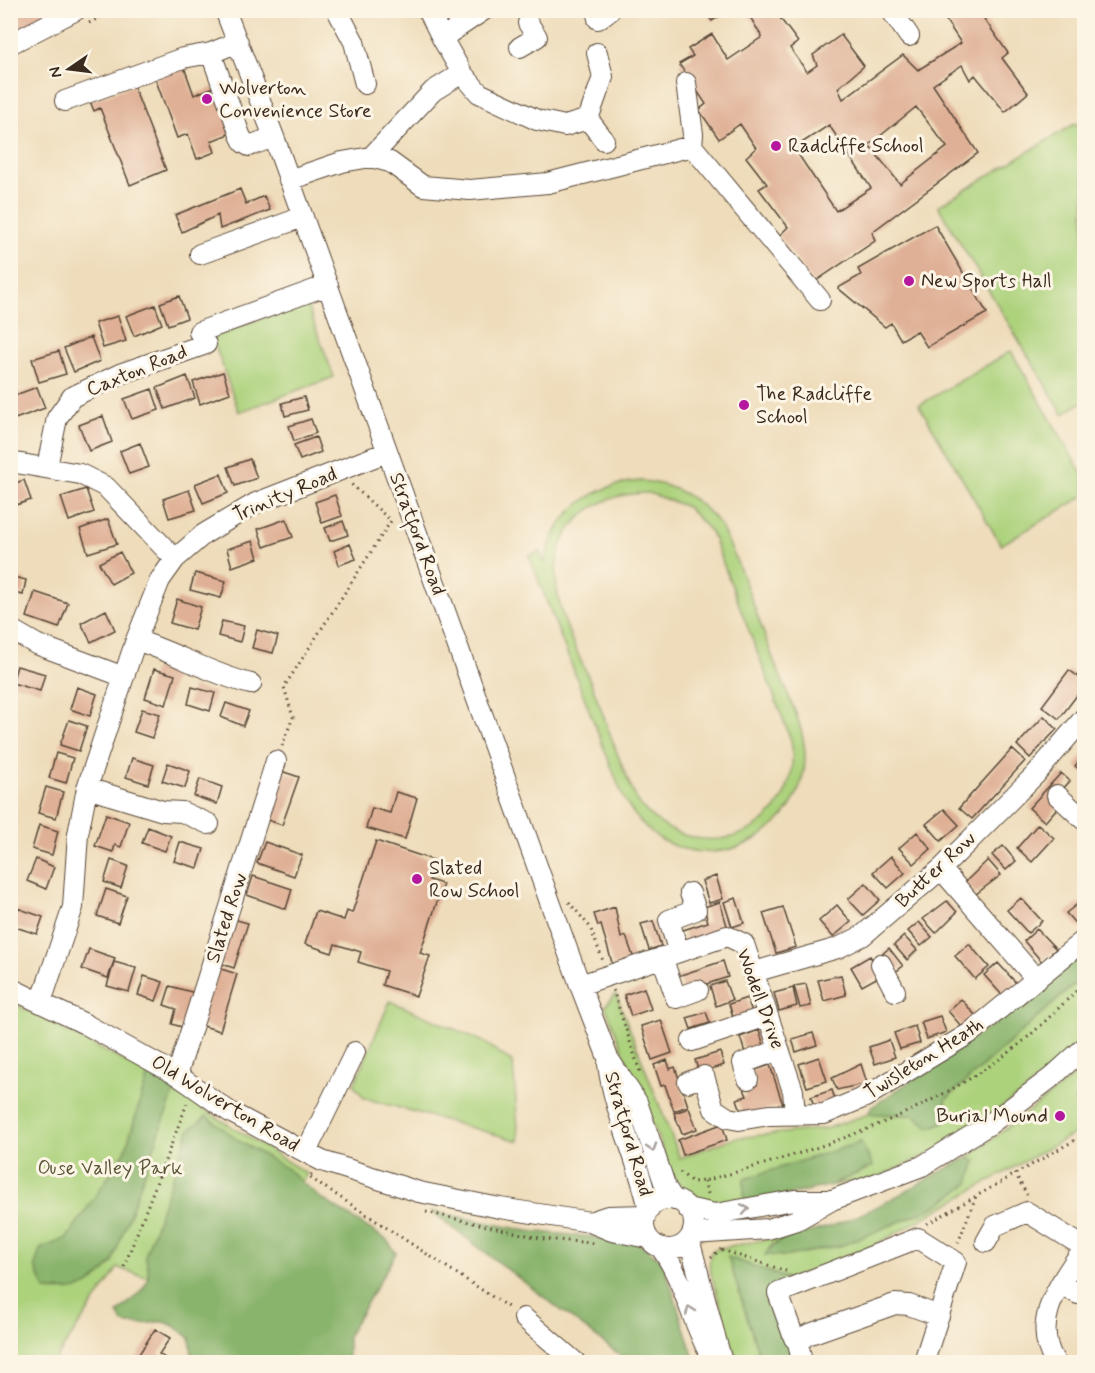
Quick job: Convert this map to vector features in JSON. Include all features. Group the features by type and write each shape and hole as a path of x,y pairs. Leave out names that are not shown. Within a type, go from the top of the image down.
{"street":[{"path":"10,44 76,10"},
{"name":"Stratford Road","path":"225,10 328,285 580,985 608,1058 637,1102 666,1188 681,1204"},
{"path":"337,10 354,42 365,84"},
{"path":"428,10 462,73 479,93 537,120 565,126 588,119"},
{"path":"442,38 484,10"},
{"path":"891,10 909,36"},
{"path":"520,47 537,37 528,23"},
{"path":"65,101 183,58 211,53 238,42"},
{"path":"211,53 244,143 249,146 274,137"},
{"path":"588,119 603,77 597,53"},
{"path":"370,157 434,91 462,73"},
{"path":"686,83 693,134 692,146 820,300"},
{"path":"588,119 604,140"},
{"path":"289,180 342,162 370,157 390,162 423,186 470,190 548,183 692,146"},
{"path":"200,254 303,217"},
{"name":"Caxton Road","path":"47,467 57,418 72,397 120,374 328,285"},
{"name":"Trinity Road","path":"40,1002 73,907 78,834 87,788 136,640 160,580 175,560 204,534 256,503 387,452"},
{"path":"10,462 80,474 106,487 175,560"},
{"path":"10,629 36,644 124,678"},
{"path":"136,640 174,653 219,676 251,684"},
{"name":"Butter Row","path":"754,972 838,948 862,936 940,869 1047,785 1084,718"},
{"name":"Slated Row","path":"177,1075 276,761"},
{"path":"1047,785 1084,820"},
{"path":"87,788 163,811 182,812 209,824"},
{"path":"940,869 1037,980"},
{"path":"690,893 696,910 669,920 668,1001 698,990"},
{"name":"Wodell Drive","path":"580,985 727,936 744,944 793,1092 795,1114"},
{"path":"862,936 896,990"},
{"name":"Twisleton Heath","path":"688,1082 704,1076 714,1109 728,1118 739,1120 795,1114 824,1114 865,1097 970,1033 1084,940"},
{"name":"Old Wolverton Road","path":"10,988 177,1075 230,1112 316,1164 419,1192 500,1208 599,1219 648,1213"},
{"path":"692,1041 767,1016"},
{"path":"655,1243 676,1248 690,1237 768,1229 798,1220 832,1200 922,1166 990,1124 1052,1077 1084,1048"},
{"path":"748,1079 743,1063 779,1050"},
{"path":"316,1164 355,1052"},
{"name":"Stratford Road","path":"608,1058 611,1088 644,1186 648,1213"},
{"path":"599,1219 633,1203 644,1186"},
{"path":"714,1362 697,1331 674,1267 655,1243 644,1223 648,1213 660,1201 681,1204 715,1214 794,1200 832,1200"},
{"path":"681,1204 693,1220 690,1237 703,1264"},
{"path":"986,1242 995,1226 1027,1212 1084,1247 1069,1289 1046,1311 1045,1335 1052,1362"},
{"name":"Old Wolverton Road","path":"599,1219 612,1231 655,1243"},
{"path":"722,1362 702,1251 720,1245 737,1231"},
{"path":"802,1362 798,1342 794,1338 778,1293 918,1238 956,1262 926,1355 927,1362"},
{"path":"798,1342 807,1335 895,1304 909,1305 939,1316"},
{"path":"524,1318 574,1362"}],"path":[{"path":"276,761 293,717 284,687 391,521 338,472"},
{"path":"565,897 590,927 644,1084"},
{"path":"679,1171 692,1182 704,1181 800,1155 884,1123 952,1090 1017,1046 1084,984"},
{"path":"124,1268 193,1086"},
{"path":"919,1229 1084,1135"},
{"path":"309,1177 316,1164"},
{"path":"309,1177 316,1164"},
{"path":"1015,1173 1027,1195"},
{"path":"309,1177 524,1318"},
{"path":"704,1181 715,1214"},
{"path":"956,1262 954,1256 976,1196"},
{"path":"416,1209 447,1219 544,1239 600,1243"},
{"path":"703,1264 720,1245 794,1274"}],"green space":[{"path":"1076,123 1084,137 1084,401 1063,414 938,206"},
{"path":"306,302 334,377 239,412 212,337"},
{"path":"1011,351 1084,477 1084,496 1001,545 919,405"},
{"path":"643,481 676,489 695,500 720,525 798,719 805,755 802,781 792,804 777,823 758,838 735,848 711,852 686,850 656,836 631,810 623,797 529,556 540,551 545,563 557,529 579,504 608,488","holes":["649,493 687,507 711,532 791,740 791,773 781,800 764,820 742,834 715,839 688,836 662,824 638,802 560,608 556,574 559,554 566,536 576,521 591,509 608,500"]},
{"path":"1084,953 1084,976 946,1099 946,1121 930,1128 914,1115 868,1114 872,1107 999,1021"},
{"path":"1084,976 1084,1040 1025,1091 935,1151 874,1179 833,1185 873,1166 861,1142 744,1205 715,1205 692,1194 675,1180 605,1006 616,994 680,1158 735,1138 828,1128 868,1114 914,1115 930,1128 946,1121 946,1099"},
{"name":"Ouse Valley Park","path":"10,1001 148,1074 307,1174 223,1302 118,1268 54,1361 56,1362 11,1362"},
{"path":"390,1001 484,1042 513,1063 519,1141 364,1098 354,1085"},
{"path":"1084,1069 1084,1083 1075,1100 1080,1116 1084,1116 1084,1128 875,1245 789,1279 729,1258 761,1362 737,1362 709,1267 711,1252 716,1249 793,1234 772,1244 766,1254 788,1256 843,1245 976,1161 969,1157"},
{"path":"148,1074 173,1090 173,1095 112,1263 90,1284 83,1287 45,1290 35,1266 40,1249 67,1238 125,1152"},
{"path":"207,1116 239,1141 286,1168 319,1197 387,1240 396,1253 348,1335 348,1362 187,1362 192,1355 190,1338 179,1329 163,1322 123,1323 118,1313 147,1282 148,1266 145,1256 189,1130"},
{"path":"861,1142 873,1166 832,1185 744,1205 744,1179"},
{"path":"969,1157 976,1161 969,1183 935,1207 843,1245 788,1256 765,1255 782,1240 856,1216"},
{"path":"431,1211 528,1231 635,1241 663,1261 695,1362 629,1362"},
{"path":"728,1257 789,1279 773,1284 802,1362 761,1362"}],"building":[{"path":"10,10 62,10 10,39"},
{"path":"704,10 729,10 712,21"},
{"name":"Radcliffe School","path":"746,10 774,10 798,42 790,48 807,72 817,65 813,55 841,35 864,66 838,88 843,99 903,55 918,70 961,43 939,10 978,10 1008,53 1002,58 1028,93 1005,112 975,75 970,80 962,65 933,85 978,153 872,232 875,241 813,283 779,236 788,227 759,189 767,184 746,157 756,148 740,124 719,139 699,110 706,104 679,64 693,56 688,49 712,34 728,60 762,37","holes":["916,107 947,147 900,184 869,145","829,125 871,188 836,211 794,148"]},
{"path":"184,67 194,95 214,87 242,129 211,141 215,152 197,159 188,134 177,138 155,78"},
{"path":"133,85 166,170 130,185 100,108 94,111 90,101"},
{"path":"240,189 246,204 264,196 270,210 220,229 218,215 182,232 175,215"},
{"name":"New Sports Hall","path":"935,225 987,313 927,347 917,331 901,340 891,323 885,327 838,288 861,275 858,269"},
{"path":"179,296 187,318 168,325 160,303"},
{"path":"155,305 162,324 134,336 126,316"},
{"path":"118,316 126,341 103,348 95,323"},
{"path":"91,337 100,361 74,372 64,348"},
{"path":"59,351 66,374 39,382 32,359"},
{"path":"223,372 230,393 200,404 193,382"},
{"path":"187,376 195,398 165,409 157,388"},
{"path":"37,387 45,408 15,419 10,397"},
{"path":"152,389 159,410 132,419 124,399"},
{"path":"304,397 308,410 285,416 282,403"},
{"path":"103,416 112,442 89,451 79,425"},
{"path":"311,419 316,433 294,441 289,426"},
{"path":"316,437 321,452 300,460 294,445"},
{"path":"140,443 149,467 129,474 120,451"},
{"path":"250,459 257,478 235,486 228,467"},
{"path":"221,474 228,493 203,503 195,484"},
{"path":"24,480 31,500 10,507 10,485"},
{"path":"86,489 94,512 69,521 61,497"},
{"path":"189,490 196,510 169,518 163,499"},
{"path":"335,495 342,516 322,523 315,502"},
{"path":"108,519 117,544 88,553 80,529"},
{"path":"286,519 293,537 264,547 258,529"},
{"path":"343,521 348,535 330,541 325,528"},
{"path":"253,541 258,558 232,567 227,549"},
{"path":"350,544 356,559 339,565 334,551"},
{"path":"120,552 131,573 111,584 99,563"},
{"path":"195,573 226,581 221,598 190,590"},
{"path":"10,576 26,580 23,595 10,592"},
{"path":"35,592 68,603 59,628 27,617"},
{"path":"177,599 201,607 194,630 170,623"},
{"path":"106,610 115,630 91,642 81,623"},
{"path":"222,621 244,626 240,642 218,636"},
{"path":"257,630 278,636 273,653 252,648"},
{"path":"17,666 45,674 40,691 12,683"},
{"path":"154,669 175,675 166,705 145,698"},
{"path":"1069,670 1084,681 1084,686 1059,719 1042,706"},
{"path":"77,687 97,694 90,716 70,709"},
{"path":"192,687 215,693 210,711 188,704"},
{"path":"226,703 249,711 243,726 221,717"},
{"path":"142,709 160,714 152,738 134,732"},
{"path":"1044,716 1057,729 1030,758 1017,745"},
{"path":"69,720 87,726 79,751 60,745"},
{"path":"1012,749 1025,761 972,819 959,808"},
{"path":"56,753 73,758 66,783 49,778"},
{"path":"1084,755 1084,774 1075,766"},
{"path":"132,758 154,765 148,784 126,777"},
{"path":"168,763 190,771 185,788 162,781"},
{"path":"278,770 299,777 282,825 262,818"},
{"path":"1061,773 1070,781 1053,800 1059,806 1045,822 1029,808"},
{"path":"200,779 222,787 217,804 194,796"},
{"path":"46,787 63,792 56,818 38,813"},
{"path":"396,792 417,798 405,839 366,828 372,808 390,813"},
{"path":"944,809 959,825 941,841 926,824"},
{"path":"106,814 129,822 121,847 115,845 113,852 95,846"},
{"path":"1038,824 1054,838 1032,862 1017,848"},
{"path":"39,825 58,831 52,855 32,849"},
{"path":"148,827 171,836 165,851 142,843"},
{"path":"917,832 931,849 914,864 899,848"},
{"path":"376,841 436,861 429,880 443,884 420,953 430,956 416,996 382,985 386,971 358,962 361,952 335,944 332,953 305,944 316,911 344,920 347,911 352,913"},
{"path":"180,842 204,849 198,868 174,861"},
{"path":"265,842 302,855 294,876 257,863"},
{"path":"1003,846 1016,861 1006,870 992,855"},
{"path":"891,856 905,873 888,888 873,872"},
{"path":"36,859 54,867 46,889 27,881"},
{"path":"111,860 128,866 121,888 104,882"},
{"path":"988,860 1001,875 976,894 965,882"},
{"path":"253,876 292,889 286,909 247,895"},
{"path":"716,876 723,899 709,903 702,881"},
{"path":"866,883 880,900 863,915 848,899"},
{"path":"106,889 127,896 118,923 97,916"},
{"path":"736,898 744,923 732,927 724,902"},
{"path":"1021,898 1042,921 1028,933 1007,910"},
{"path":"947,901 957,912 936,933 923,919"},
{"path":"720,902 728,929 687,942 683,930 708,922 704,907"},
{"path":"1080,902 1084,907 1084,925 1080,929 1066,913"},
{"path":"837,905 851,922 833,937 819,921"},
{"path":"615,907 621,938 626,936 634,959 613,966 601,925 598,926 594,914"},
{"path":"783,907 796,947 776,953 763,913"},
{"path":"17,908 43,917 37,934 12,926"},
{"path":"233,919 248,923 234,968 219,963"},
{"path":"653,921 661,946 649,950 641,924"},
{"path":"919,922 932,937 921,946 908,931"},
{"path":"1037,929 1056,949 1042,962 1024,941"},
{"path":"904,936 917,950 907,960 894,945"},
{"path":"969,944 989,967 975,979 955,956"},
{"path":"889,948 903,966 894,973 880,956"},
{"path":"89,949 115,958 108,978 82,969"},
{"path":"870,956 882,975 862,986 851,967"},
{"path":"723,961 728,977 683,992 678,976"},
{"path":"114,962 136,968 129,992 107,986"},
{"path":"998,963 1016,983 1002,995 984,975"},
{"path":"218,968 237,974 220,1031 200,1025"},
{"path":"841,975 846,995 824,1001 818,980"},
{"path":"144,976 163,982 156,1001 138,995"},
{"path":"725,981 732,1000 716,1006 710,986"},
{"path":"806,984 811,1006 800,1008 794,986"},
{"path":"170,986 195,993 185,1028 172,1024 176,1009 164,1005"},
{"path":"644,988 651,1009 631,1016 624,995"},
{"path":"793,988 797,1006 779,1011 774,993"},
{"path":"747,998 755,1020 736,1026 729,1004"},
{"path":"961,999 975,1015 962,1027 948,1011"},
{"path":"706,1012 710,1023 691,1029 687,1018"},
{"path":"940,1016 946,1032 927,1039 921,1022"},
{"path":"661,1020 672,1053 652,1060 641,1026"},
{"path":"915,1026 920,1043 900,1049 894,1033"},
{"path":"759,1030 766,1052 747,1059 740,1037"},
{"path":"813,1033 817,1045 796,1052 792,1039"},
{"path":"889,1040 895,1057 875,1064 869,1047"},
{"path":"720,1052 724,1065 699,1073 695,1060"},
{"path":"819,1057 827,1081 807,1087 799,1064"},
{"path":"667,1060 670,1069 675,1067 688,1106 674,1111 665,1085 661,1086 654,1065"},
{"path":"861,1064 867,1083 837,1090 832,1078"},
{"path":"770,1065 783,1105 743,1116 737,1099 747,1096 744,1089 757,1085 752,1071"},
{"path":"832,1090 836,1103 815,1109 811,1097"},
{"path":"689,1108 697,1129 682,1134 674,1113"},
{"path":"722,1124 727,1140 683,1155 678,1140"},
{"path":"155,1329 170,1338 159,1354 168,1360 166,1362 134,1362"}],"place":[{"name":"Wolverton Convenience Store","path":"207,99"},
{"name":"Radcliffe School","path":"776,146"},
{"name":"New Sports Hall","path":"909,281"},
{"name":"The Radcliffe School","path":"744,405"},
{"name":"Slated Row School","path":"417,879"},
{"name":"Burial Mound","path":"1060,1116"}]}
